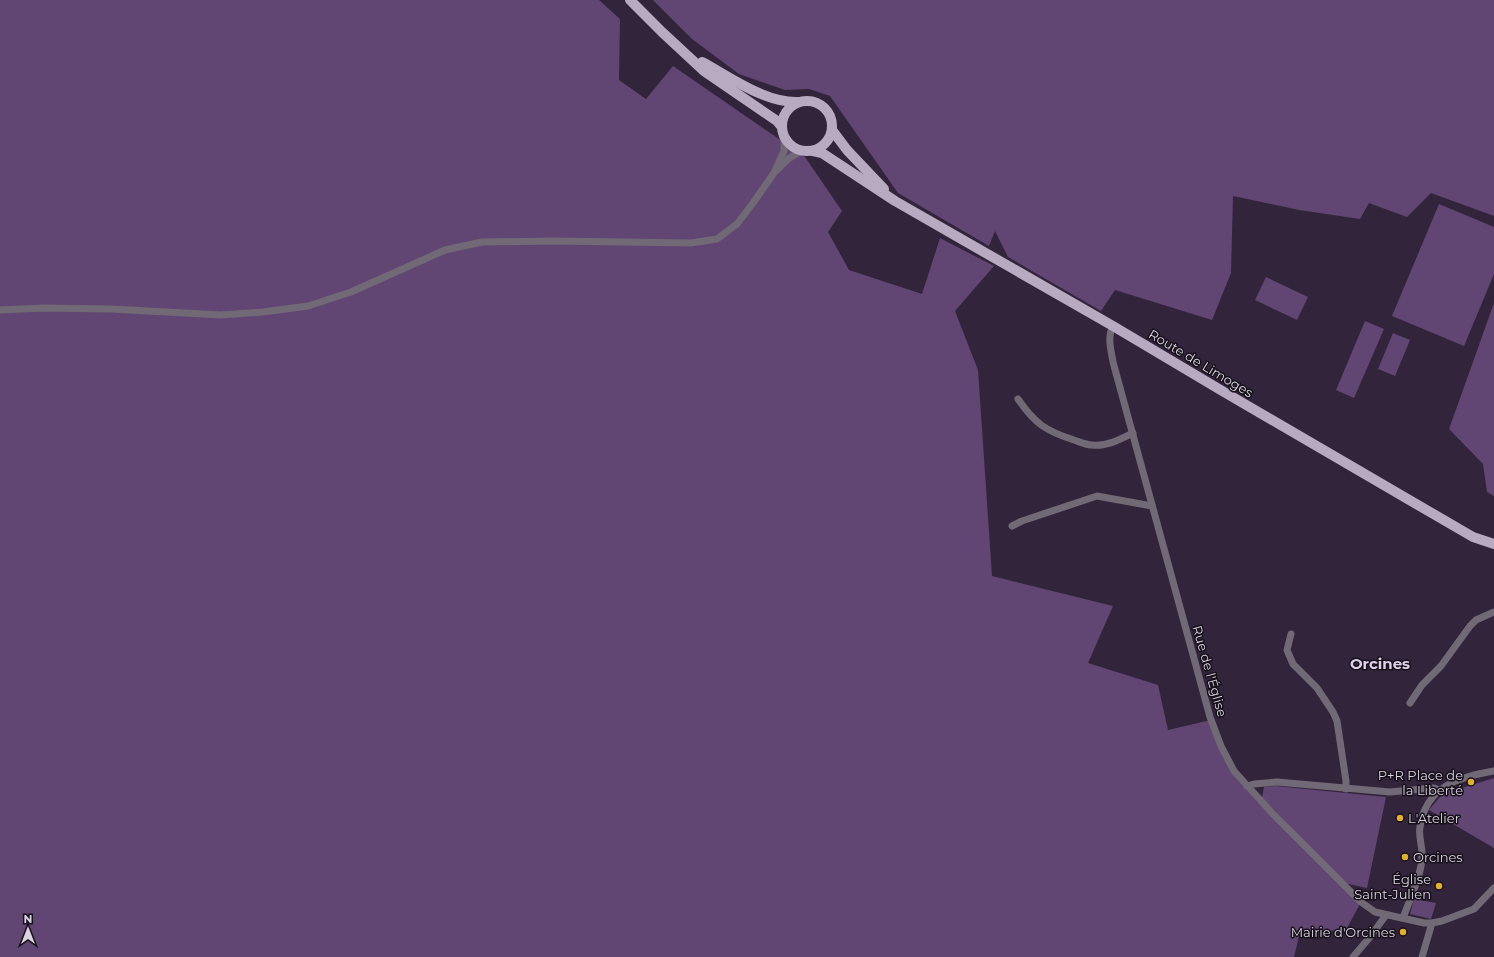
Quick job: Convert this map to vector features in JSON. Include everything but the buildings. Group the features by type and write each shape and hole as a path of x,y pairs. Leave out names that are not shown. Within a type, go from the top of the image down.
{"main road":[{"path":"630,0 662,32 704,70 777,121 782,127"},
{"path":"687,54 748,89 787,103 807,101 815,102 823,106 829,113 832,121 832,130 826,143 813,151 801,151 791,146 784,138 782,120 791,106 798,102"},
{"name":"Route de Limoges","path":"832,130 847,150 895,200"},
{"name":"Route de Limoges","path":"813,151 822,153 895,200 1473,537 1494,544"}],"street":[{"path":"774,173 784,151 784,138"},
{"path":"0,310 43,308 104,309 221,315 263,312 308,306 351,292 445,250 482,242 554,241 690,243 717,239 737,224 774,173 788,159 801,151"},
{"name":"Rue de l'Église","path":"1113,326 1110,332 1113,362 1152,506 1213,724 1221,746 1234,771 1361,902 1375,912 1424,923 1432,923"},
{"path":"1018,399 1029,416 1044,428 1092,446 1111,443 1133,433"},
{"path":"1012,526 1022,521 1097,496 1152,506"},
{"path":"1410,703 1422,685 1441,666 1470,626 1476,620 1494,612"},
{"path":"1291,634 1288,650 1293,664 1317,688 1333,712 1337,721 1346,789"},
{"path":"1403,918 1421,868 1422,857 1419,837 1424,811 1439,790 1448,783 1494,771"},
{"path":"1247,786 1277,782 1390,792 1434,788 1439,790"},
{"path":"1422,957 1432,923 1442,921 1474,908 1494,888"},
{"path":"1353,957 1386,915"}],"shaded area":[{"path":"0,0 599,0 620,19 619,80 646,99 673,66 805,157 842,211 828,232 849,270 922,294 940,238 994,266 955,311 978,370 992,576 1113,606 1088,663 1158,685 1168,730 1211,720 1234,771 1361,902 1346,930 1300,932 1294,957 0,957"},
{"path":"653,0 1494,0 1494,216 1431,193 1407,217 1369,203 1360,219 1299,210 1233,196 1231,273 1212,320 1115,290 1101,311 1008,257 995,231 989,246 898,193 830,96 809,89 785,90 739,74 692,39"},
{"path":"1439,204 1494,227 1494,274 1464,346 1392,316"},
{"path":"1266,277 1308,297 1297,320 1255,300"},
{"path":"1494,303 1494,496 1487,492 1483,464 1449,429"},
{"path":"1365,321 1384,329 1354,398 1336,390"},
{"path":"1393,333 1410,340 1395,376 1378,369"},
{"path":"1494,778 1494,848 1429,810 1449,786 1452,791"},
{"path":"1276,786 1386,797 1367,888 1344,883 1262,798 1264,787"},
{"path":"1414,899 1436,903 1431,919 1410,914"}],"place":[{"name":"P+R Place de la Liberté","path":"1471,782"},
{"name":"L'Atelier","path":"1400,818"},
{"name":"Orcines","path":"1405,857"},
{"name":"Église Saint-Julien","path":"1439,886"},
{"name":"Mairie d'Orcines","path":"1403,932"}],"district":[{"name":"Orcines","path":"1380,663"}]}
